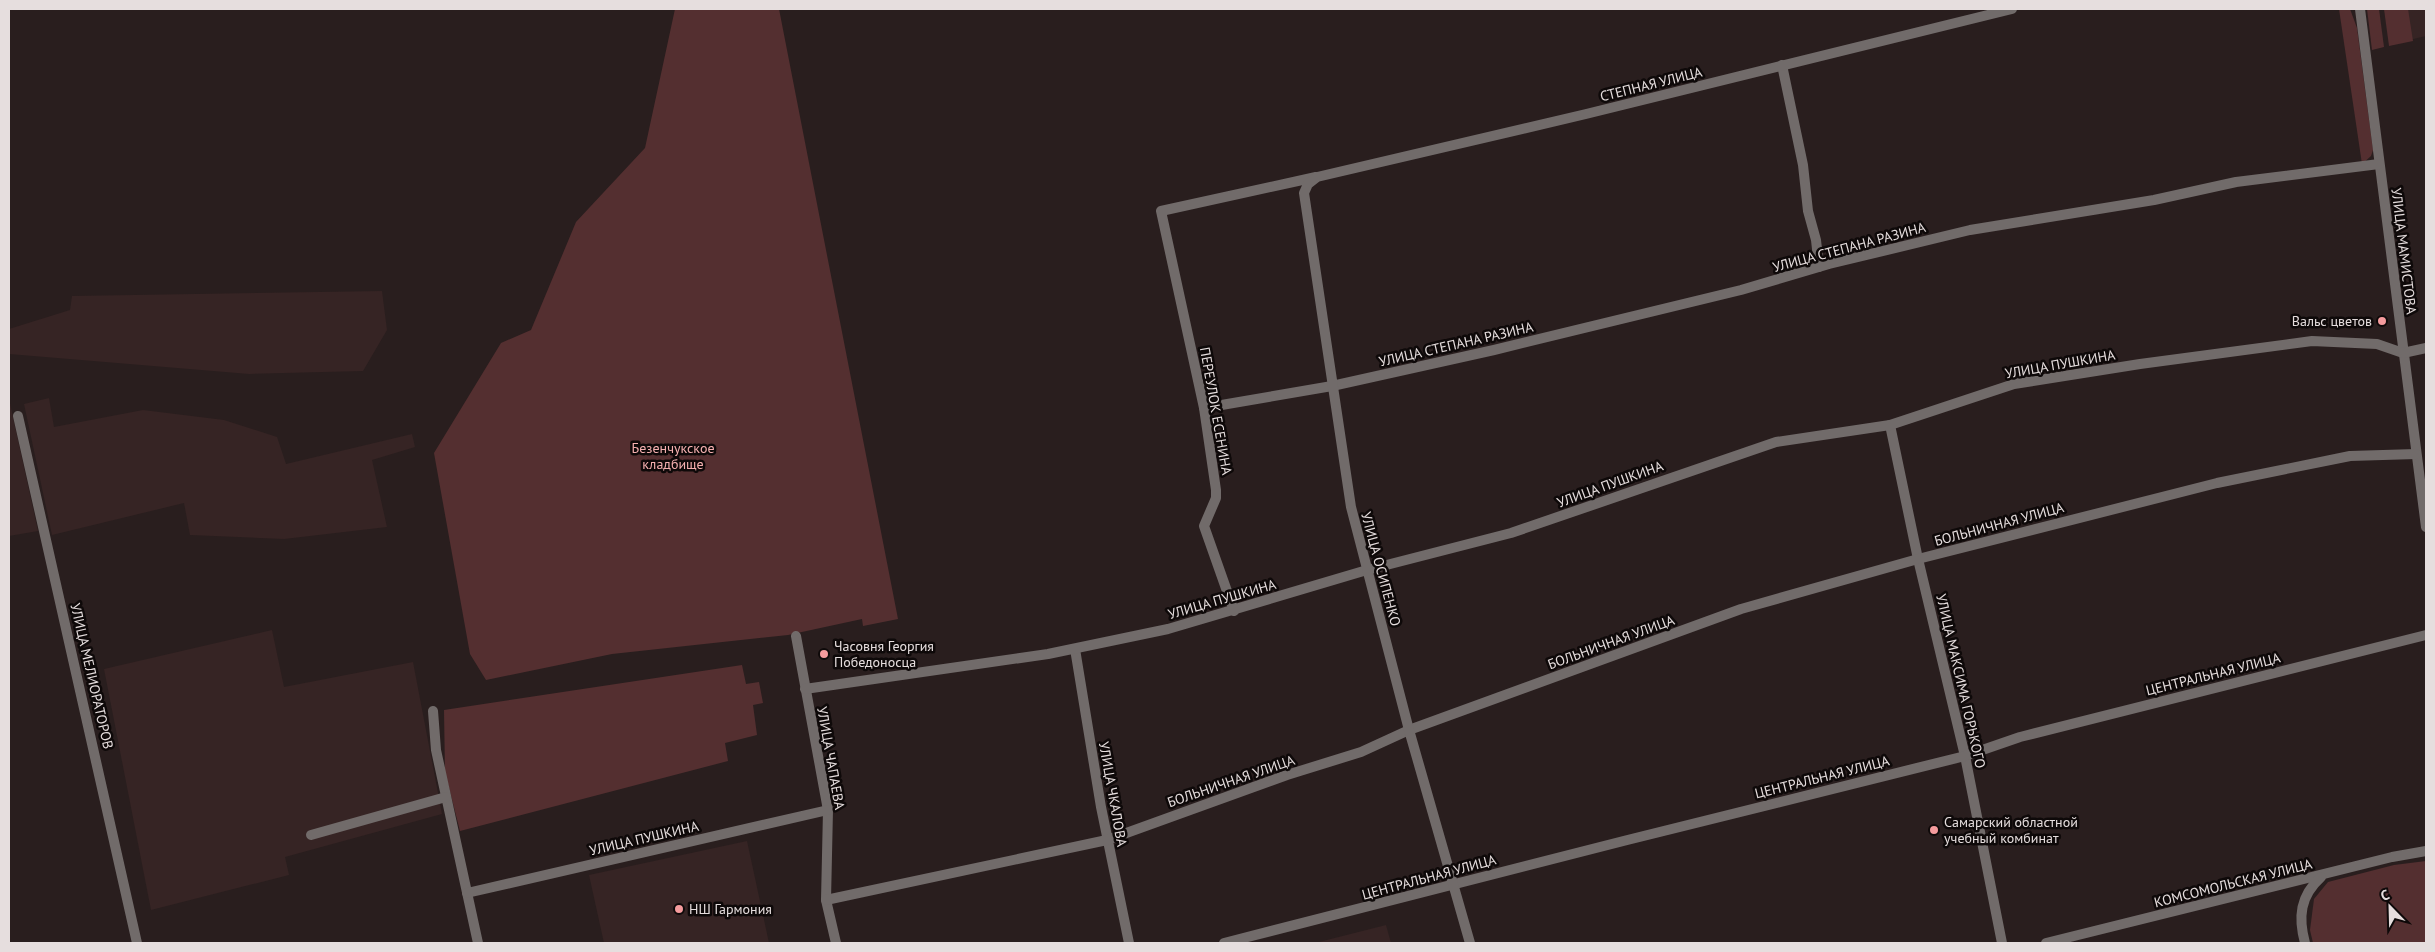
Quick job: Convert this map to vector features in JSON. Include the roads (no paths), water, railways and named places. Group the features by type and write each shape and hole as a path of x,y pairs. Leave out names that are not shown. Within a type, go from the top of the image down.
{"street":[{"name":"СТЕПНАЯ УЛИЦА","path":"1161,211 1317,177 1586,114 2012,9"},
{"name":"УЛИЦА МАМИСТОВА","path":"2360,9 2426,527"},
{"path":"1782,65 1803,166 1808,211 1816,240 1819,267"},
{"name":"УЛИЦА СТЕПАНА РАЗИНА","path":"1204,408 1332,386 1623,319 1741,290 1819,267 1970,230 2154,200 2236,182 2379,164"},
{"name":"УЛИЦА ОСИПЕНКО","path":"1317,177 1308,184 1304,193 1350,507 1409,730 1470,943"},
{"name":"ПЕРЕУЛОК ЕСЕНИНА","path":"1161,211 1204,408 1216,498 1204,526 1234,611"},
{"name":"УЛИЦА ПУШКИНА","path":"805,689 1076,649 1168,629 1234,611 1366,570 1511,533 1776,442 1890,425 2014,384 2140,364 2312,341 2377,344 2403,353"},
{"path":"2403,353 2426,348"},
{"name":"УЛИЦА МЕЛИОРАТОРОВ","path":"18,416 137,943"},
{"name":"УЛИЦА МАКСИМА ГОРЬКОГО","path":"1890,425 1918,559 1965,756 2002,943"},
{"name":"БОЛЬНИЧНАЯ УЛИЦА","path":"826,900 1107,840 1288,775 1361,752 1409,730 1741,609 1918,559 2217,483 2350,456 2416,454"},
{"name":"ЦЕНТРАЛЬНАЯ УЛИЦА","path":"1224,943 1607,844 1965,756 2020,737 2426,635"},
{"name":"УЛИЦА ЧАПАЕВА","path":"796,636 828,810 826,900 836,943"},
{"name":"УЛИЦА ЧКАЛОВА","path":"1076,649 1107,840 1129,943"},
{"path":"433,711 436,750 478,943"},
{"path":"311,835 446,797"},
{"name":"УЛИЦА ПУШКИНА","path":"467,893 828,810"},
{"name":"КОМСОМОЛЬСКАЯ УЛИЦА","path":"2046,943 2392,857 2426,851"},
{"path":"2305,943 2300,921 2303,903 2309,890 2324,875"}],"place":[{"name":"Вальс цветов","path":"2382,321"},
{"name":"Часовня Георгия Победоносца","path":"824,654"},
{"name":"Самарский областной учебный комбинат","path":"1934,830"},
{"name":"НШ Гармония","path":"679,909"}],"park label":[{"name":"Безенчукское кладбище","path":"673,456"}]}
